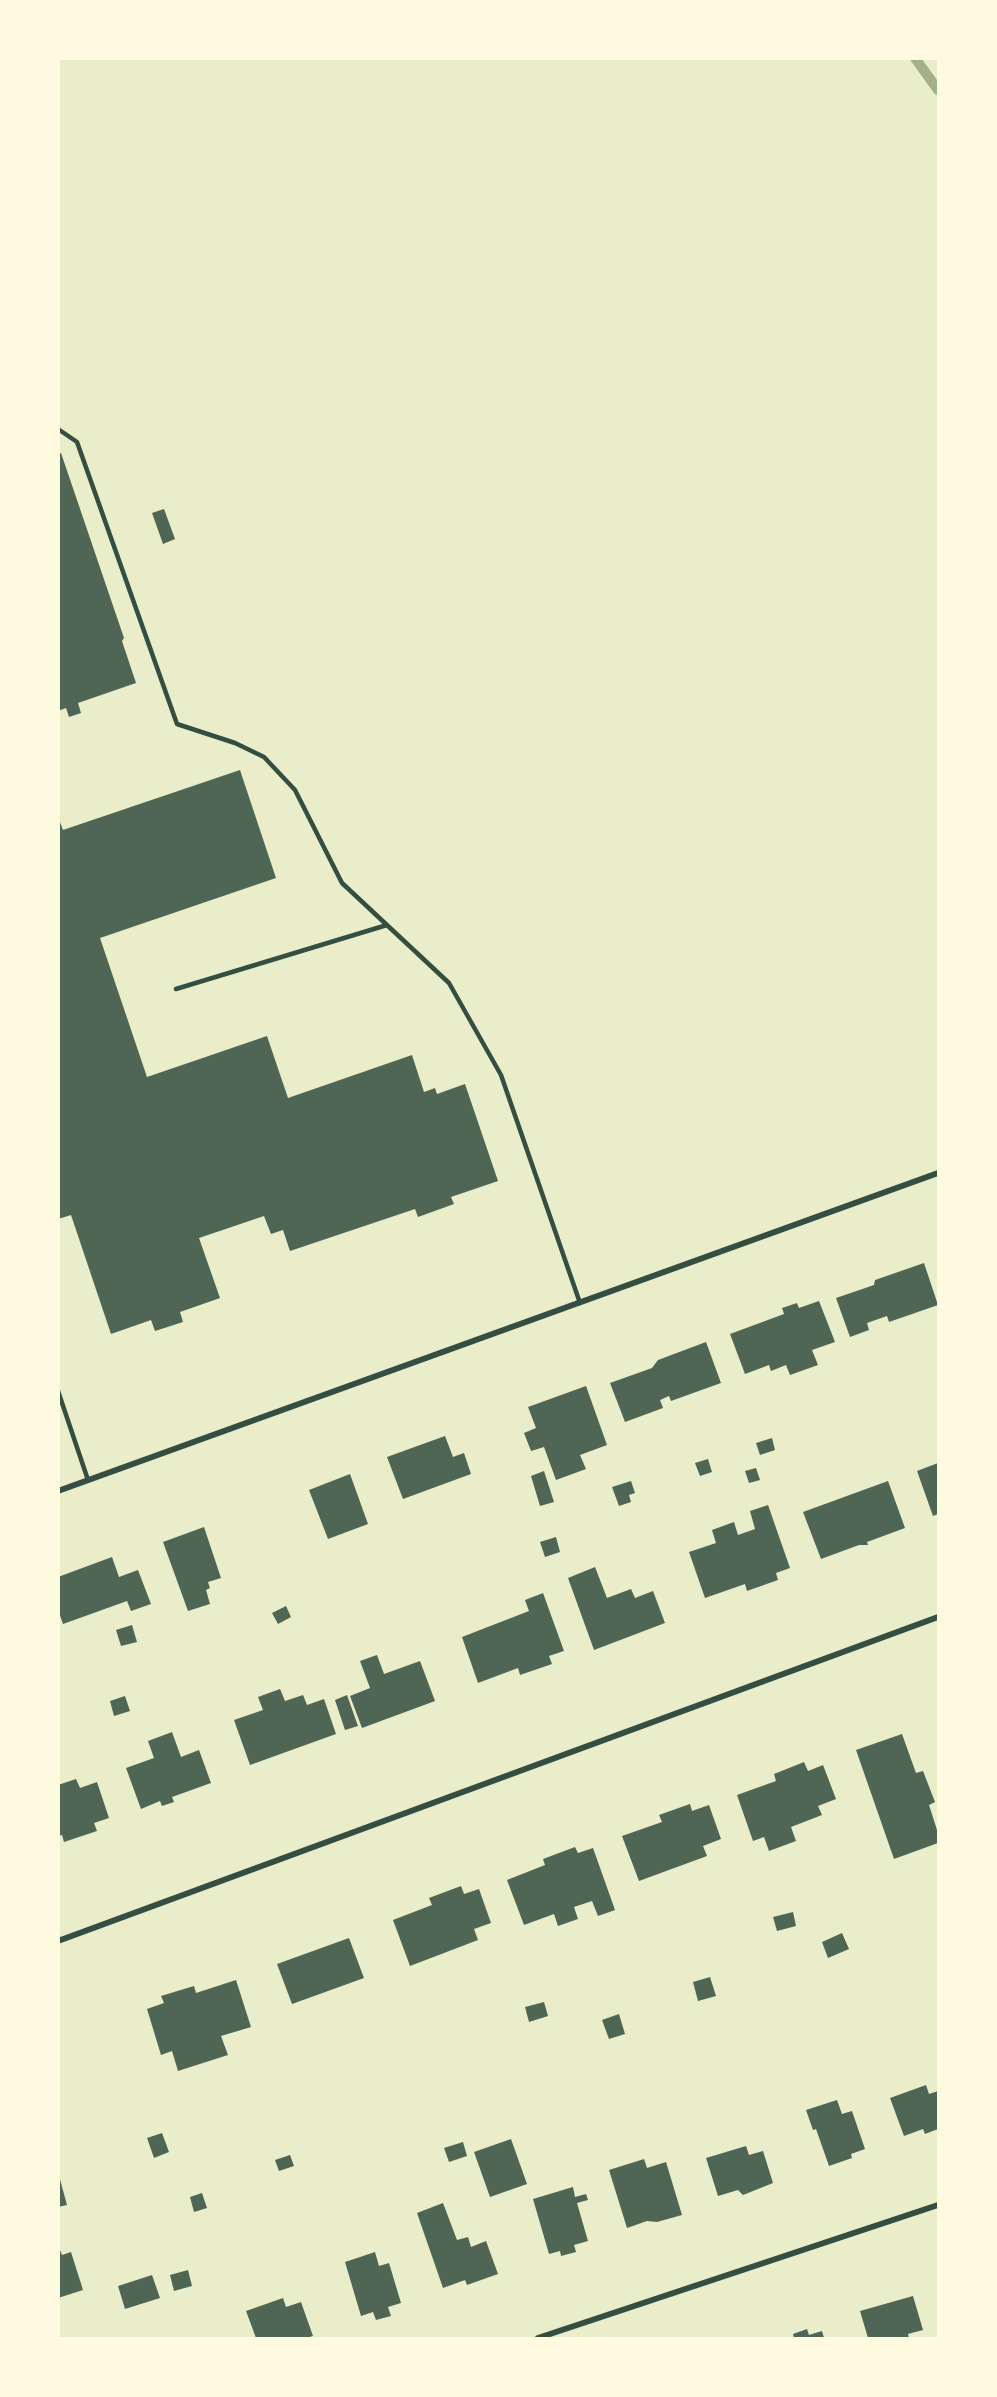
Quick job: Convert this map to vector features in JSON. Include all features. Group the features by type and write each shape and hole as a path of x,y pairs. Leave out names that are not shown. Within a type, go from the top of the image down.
{"street":[{"path":"58,1491 939,1173"},
{"path":"58,1941 939,1617"},
{"path":"538,2338 939,2205"}],"lane":[{"path":"58,429 77,442 177,724 235,743 264,757 295,790 342,883 449,983 501,1075 580,1302"},
{"path":"176,989 387,925"},
{"path":"58,1391 88,1480"}],"building":[{"path":"61,453 124,638 122,641 136,683 78,703 81,713 69,717 66,708 58,711 58,454"},
{"path":"164,509 175,539 163,544 152,513"},
{"path":"240,770 276,878 100,938 147,1077 267,1036 288,1098 412,1055 424,1092 435,1088 437,1094 465,1084 498,1181 451,1197 454,1204 418,1217 415,1209 290,1251 283,1230 271,1234 264,1216 199,1238 220,1298 180,1312 183,1322 155,1331 151,1320 111,1334 71,1215 58,1219 58,817 63,830"},
{"path":"924,1263 938,1305 889,1322 887,1316 867,1323 869,1330 850,1337 836,1298 874,1285 875,1280"},
{"path":"819,1301 835,1342 812,1350 818,1365 790,1375 786,1365 771,1371 769,1365 745,1374 730,1334 784,1314 782,1308 797,1303 799,1308"},
{"path":"706,1342 721,1383 671,1401 669,1396 660,1400 663,1408 625,1422 610,1383 652,1368 658,1360"},
{"path":"586,1386 607,1445 580,1455 586,1469 556,1480 544,1447 531,1451 524,1433 536,1428 528,1407"},
{"path":"445,1436 453,1457 464,1453 471,1474 403,1499 387,1457"},
{"path":"772,1438 775,1450 760,1455 756,1443"},
{"path":"708,1459 712,1472 700,1476 695,1463"},
{"path":"938,1463 938,1514 933,1516 917,1471"},
{"path":"756,1468 760,1480 749,1483 745,1471"},
{"path":"544,1471 554,1502 540,1506 531,1476"},
{"path":"350,1474 368,1524 328,1539 309,1490"},
{"path":"631,1481 635,1493 629,1495 631,1502 619,1506 612,1487"},
{"path":"888,1481 905,1528 867,1542 868,1545 859,1545 821,1559 803,1512"},
{"path":"768,1505 790,1568 776,1573 778,1580 747,1591 745,1584 705,1598 689,1552 716,1543 712,1530 734,1522 738,1535 755,1529 750,1511"},
{"path":"204,1527 221,1578 208,1582 210,1588 206,1590 210,1604 188,1611 163,1542"},
{"path":"556,1537 560,1552 545,1557 540,1542"},
{"path":"112,1557 119,1577 138,1570 151,1604 131,1611 127,1601 63,1624 58,1610 58,1577"},
{"path":"595,1567 607,1598 631,1589 635,1598 653,1591 665,1623 594,1650 568,1578"},
{"path":"543,1593 564,1651 549,1656 552,1664 520,1675 518,1668 478,1683 462,1637 529,1611 525,1600"},
{"path":"286,1606 291,1617 278,1624 272,1613"},
{"path":"132,1625 137,1642 121,1646 116,1630"},
{"path":"377,1655 384,1674 420,1661 435,1701 362,1728 350,1696 370,1688 360,1661"},
{"path":"280,1689 285,1701 303,1695 307,1705 324,1699 336,1734 250,1765 234,1720 263,1710 258,1697"},
{"path":"347,1695 358,1726 345,1730 335,1700"},
{"path":"125,1696 130,1711 114,1716 110,1701"},
{"path":"172,1732 181,1757 199,1750 211,1783 172,1797 174,1802 162,1806 160,1801 141,1809 126,1768 154,1758 148,1741"},
{"path":"902,1734 916,1773 923,1771 935,1802 929,1805 938,1833 938,1843 894,1859 856,1750"},
{"path":"804,1762 808,1771 823,1765 836,1799 818,1806 822,1815 791,1827 796,1841 769,1851 764,1837 753,1841 737,1795 776,1781 774,1774"},
{"path":"76,1779 80,1788 97,1782 109,1818 94,1823 97,1831 64,1842 62,1835 58,1836 58,1785"},
{"path":"690,1804 692,1811 709,1805 721,1839 703,1846 707,1856 639,1881 622,1836 662,1822 659,1815"},
{"path":"575,1847 578,1853 593,1848 615,1910 598,1916 592,1901 574,1907 578,1919 558,1926 554,1914 524,1925 507,1880 545,1865 543,1859"},
{"path":"461,1886 464,1894 479,1889 491,1923 474,1929 478,1940 410,1966 393,1920 432,1905 429,1898"},
{"path":"793,1912 796,1926 777,1931 773,1917"},
{"path":"842,1933 849,1949 828,1958 822,1942"},
{"path":"349,1938 364,1978 292,2004 277,1964"},
{"path":"710,1977 716,1996 698,2001 693,1982"},
{"path":"236,1980 251,2027 221,2036 228,2055 178,2071 172,2051 161,2055 147,2009 164,2003 161,1996 194,1986 196,1993"},
{"path":"544,2002 548,2016 529,2022 525,2007"},
{"path":"619,2014 625,2034 609,2039 602,2020"},
{"path":"926,2085 929,2094 938,2091 938,2129 925,2134 923,2129 904,2136 890,2098"},
{"path":"837,2100 842,2114 852,2111 865,2149 851,2154 852,2158 829,2166 816,2129 813,2130 806,2110"},
{"path":"162,2133 169,2152 154,2158 147,2138"},
{"path":"511,2139 527,2184 490,2197 474,2152"},
{"path":"463,2142 467,2156 449,2162 444,2148"},
{"path":"746,2146 749,2155 763,2151 773,2183 743,2195 738,2190 718,2196 706,2158"},
{"path":"290,2155 294,2166 279,2171 275,2160"},
{"path":"644,2159 647,2168 666,2162 682,2215 657,2222 647,2221 627,2228 609,2170"},
{"path":"58,2172 67,2205 58,2207"},
{"path":"573,2187 575,2197 586,2194 588,2200 577,2203 588,2241 574,2245 576,2252 561,2256 560,2251 549,2254 533,2199"},
{"path":"202,2193 207,2208 194,2212 190,2197"},
{"path":"443,2203 457,2240 468,2237 471,2247 486,2241 498,2274 467,2285 465,2280 443,2288 417,2213"},
{"path":"58,2245 62,2255 71,2252 83,2290 58,2298"},
{"path":"375,2252 379,2266 389,2263 401,2303 388,2307 391,2316 376,2320 373,2312 361,2316 345,2262"},
{"path":"188,2270 192,2286 174,2291 170,2275"},
{"path":"152,2275 160,2298 125,2309 118,2286"},
{"path":"913,2296 923,2330 908,2334 909,2338 868,2338 860,2311"},
{"path":"283,2298 286,2307 301,2302 313,2336 256,2338 246,2311"},
{"path":"807,2329 809,2335 822,2331 824,2338 794,2338 793,2334"}],"waterway":[{"path":"915,58 938,90"}]}
